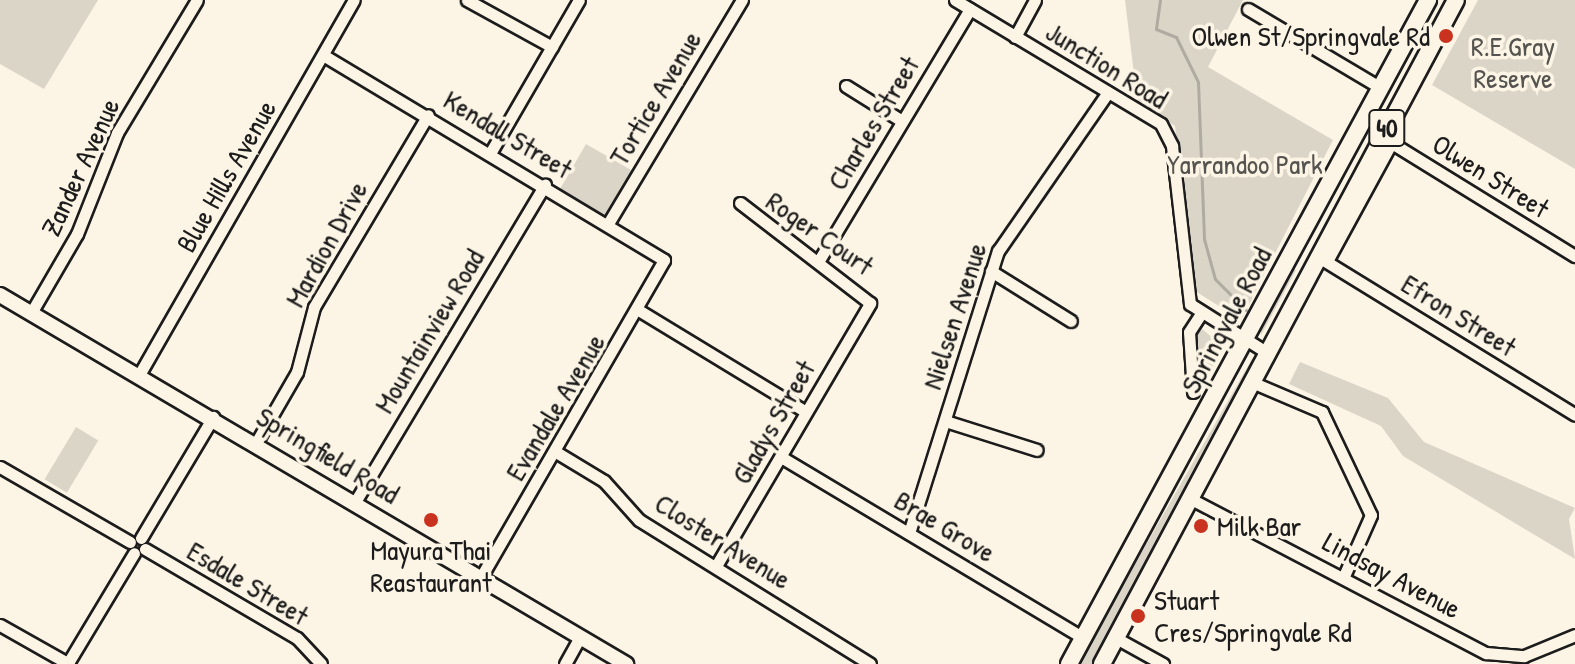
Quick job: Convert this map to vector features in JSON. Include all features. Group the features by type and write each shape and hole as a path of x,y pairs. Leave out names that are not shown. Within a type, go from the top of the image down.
{"highway":[{"name":"Springvale Road","path":"1069,664 1428,0"},
{"name":"Springvale Road","path":"1102,664 1387,140 1456,0"}],"main road":[{"name":"Springfield Road","path":"0,295 213,417 626,664"}],"street":[{"name":"Zander Avenue","path":"31,313 77,234 117,133 197,0"},
{"name":"Blue Hills Avenue","path":"139,375 354,0"},
{"path":"467,0 552,47"},
{"path":"492,150 579,0"},
{"name":"Tortice Avenue","path":"609,222 742,0"},
{"name":"Junction Road","path":"955,0 1108,92 1168,133 1185,292 1200,315"},
{"path":"1015,37 1035,0"},
{"name":"Charles Street","path":"818,262 970,9"},
{"path":"1248,9 1381,88"},
{"name":"Kendall Street","path":"323,55 492,150 664,260"},
{"path":"846,86 902,121"},
{"name":"Nielsen Avenue","path":"909,533 991,271 1004,239 1108,92"},
{"name":"Mardion Drive","path":"256,443 297,372 314,307 428,115"},
{"name":"Olwen Street","path":"1387,140 1575,256"},
{"name":"Mountainview Road","path":"355,502 545,185"},
{"name":"Roger Court","path":"740,203 870,303"},
{"name":"Efron Street","path":"1322,258 1575,415"},
{"name":"Evandale Avenue","path":"481,577 640,311 664,260"},
{"path":"991,271 1071,321"},
{"name":"Gladys Street","path":"716,566 870,303"},
{"path":"640,311 806,412"},
{"path":"1193,392 1189,332 1200,315 1269,354"},
{"path":"1254,383 1322,412 1371,515 1344,576"},
{"path":"0,625 68,664 213,417"},
{"path":"945,421 1037,450"},
{"name":"Closter Avenue","path":"556,452 604,481 639,520 870,664"},
{"name":"Brae Grove","path":"781,457 1083,638"},
{"name":"Esdale Street","path":"0,467 297,638 321,664"},
{"name":"Lindsay Avenue","path":"1191,499 1344,576 1486,653 1524,660 1575,635"},
{"path":"565,664 580,637"},
{"path":"1116,638 1163,664"}],"green space":[{"path":"0,0 98,0 44,89 0,64"},
{"name":"Yarrandoo Park","path":"1125,0 1243,0 1208,67 1333,140 1241,320 1195,291 1175,126 1137,99"},
{"name":"R.E.Gray Reserve","path":"1478,0 1575,0 1575,169 1432,85"},
{"path":"586,144 638,174 610,222 558,192"},
{"path":"1293,269 1296,270 1261,335 1261,324"},
{"path":"1202,329 1224,347 1199,391 1195,336"},
{"path":"1252,359 1252,372 1093,664 1078,664"},
{"path":"1300,362 1388,398 1424,442 1575,508 1569,519 1575,559 1403,456 1381,426 1289,384"},
{"path":"76,427 98,440 67,493 45,479"}],"waterway":[{"path":"1160,0 1156,29 1176,37 1198,82 1204,239 1215,279 1246,310"}],"place":[{"name":"Olwen St/Springvale Rd","path":"1446,36"},
{"name":"Mayura Thai Reastaurant","path":"431,520"},
{"name":"Milk Bar","path":"1201,526"},
{"name":"Stuart Cres/Springvale Rd","path":"1138,616"}]}
